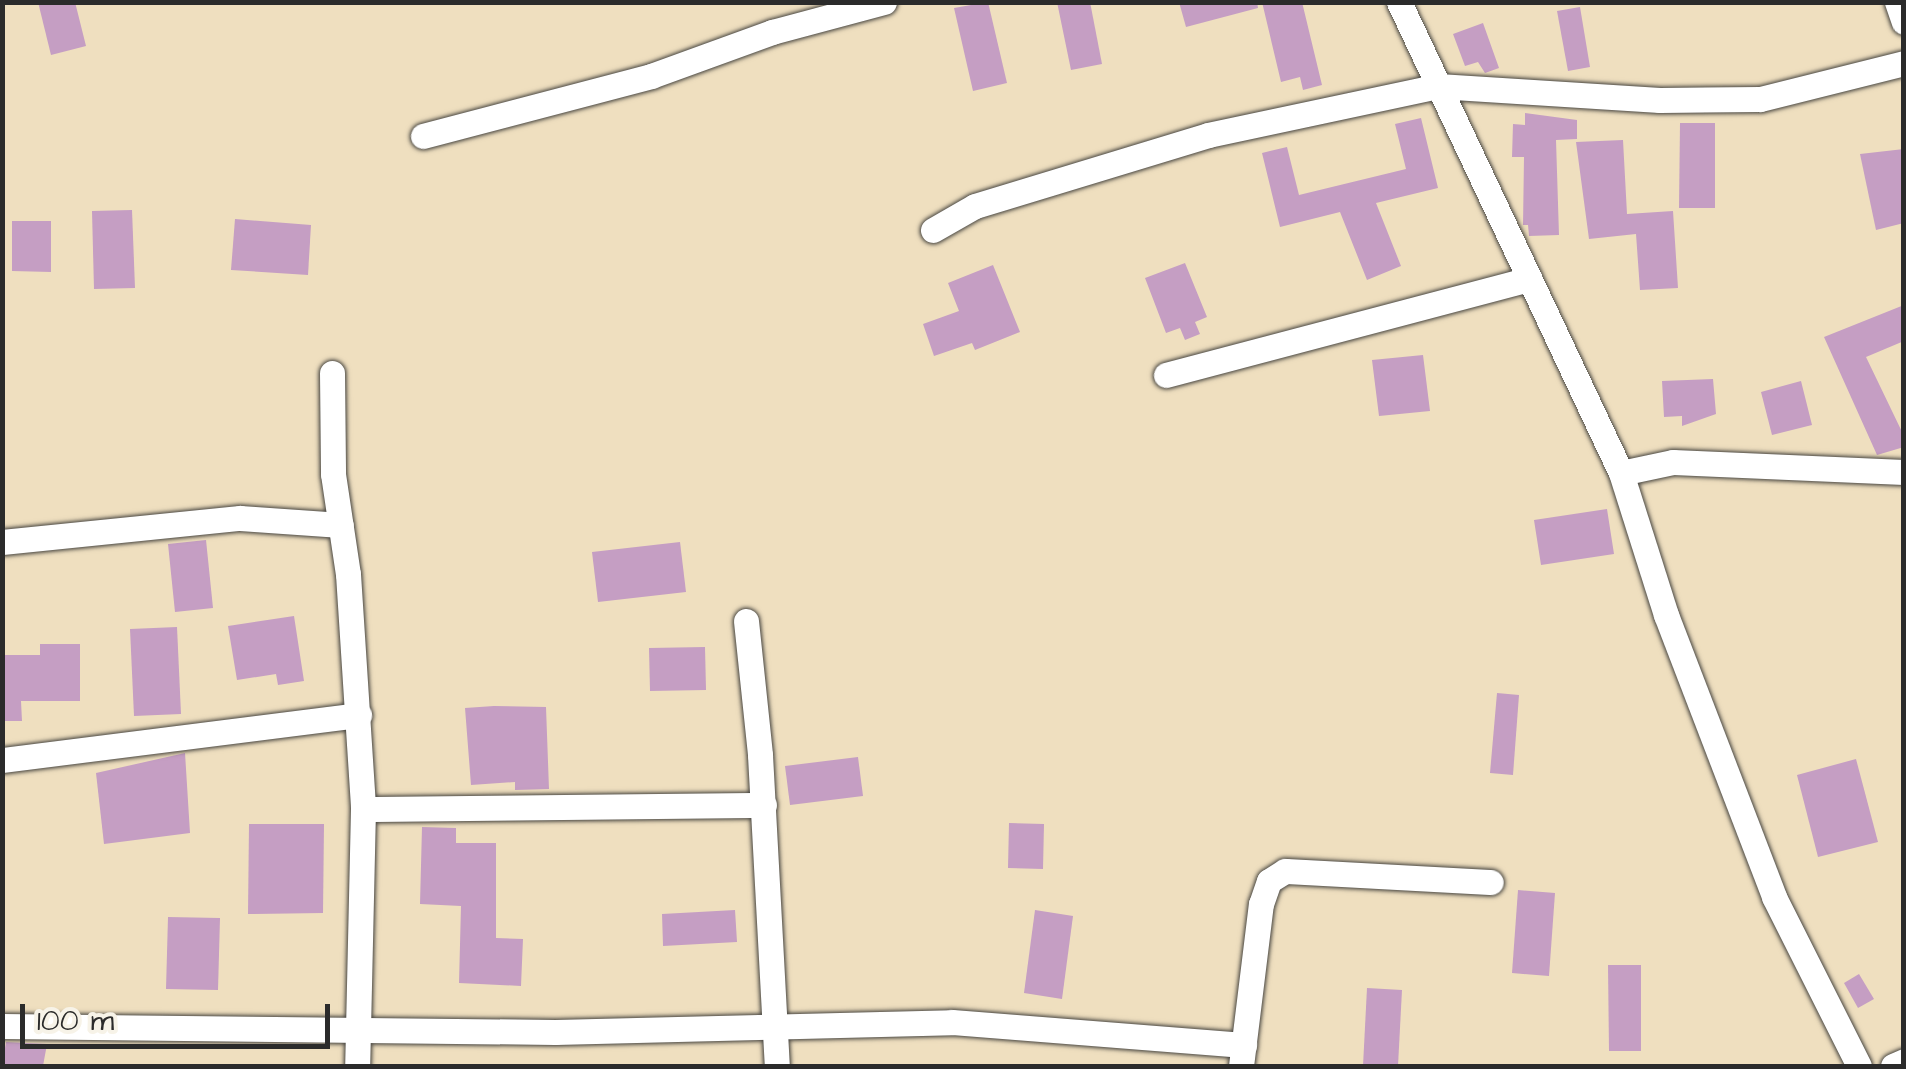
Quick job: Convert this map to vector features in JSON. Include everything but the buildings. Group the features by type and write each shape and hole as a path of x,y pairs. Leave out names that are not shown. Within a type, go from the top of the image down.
{"street":[{"path":"424,136 652,76 804,12 884,2"},
{"path":"1399,2 1622,473 1666,615 1774,897 1860,1066"},
{"path":"1897,2 1904,22"},
{"path":"934,230 975,206 1208,135 1438,86 1660,100 1760,99 1904,64"},
{"path":"1166,375 1530,278"},
{"path":"332,372 333,474 342,525 359,714 363,810 357,1066"},
{"path":"1622,473 1673,462 1904,472"},
{"path":"2,542 240,518 342,525"},
{"path":"746,621 764,805 776,1066"},
{"path":"2,760 359,714"},
{"path":"363,810 764,805"},
{"path":"2,1026 772,1029 823,1020 952,1022 1242,1056 1260,904 1270,881 1285,870 1491,882"},
{"path":"1894,1066 1904,1061"}]}
